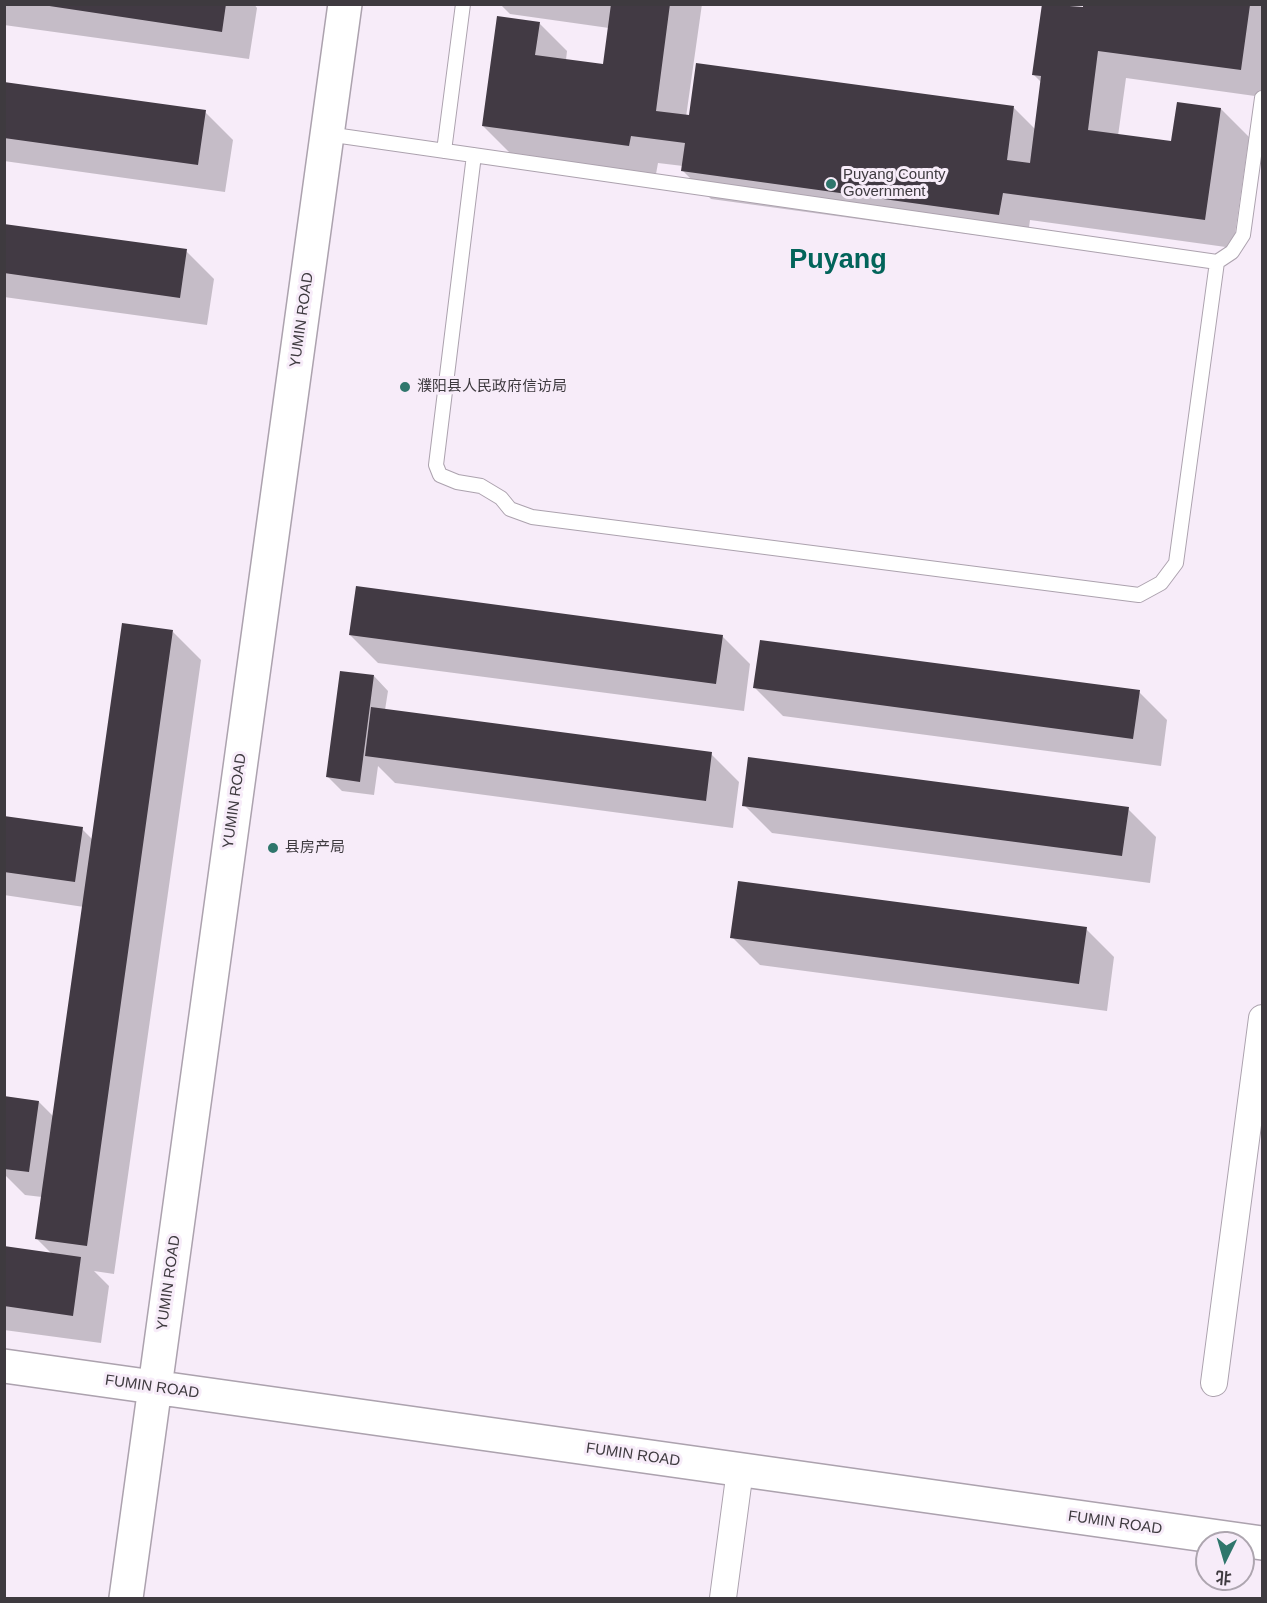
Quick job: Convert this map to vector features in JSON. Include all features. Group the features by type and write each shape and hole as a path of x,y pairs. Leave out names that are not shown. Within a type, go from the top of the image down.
{"street":[{"name":"YUMIN ROAD","path":"126,1599 345,4"},
{"path":"1214,1383 1263,1018"},
{"name":"FUMIN ROAD","path":"4,1366 1263,1543"},
{"path":"723,1599 740,1470"}],"lane":[{"path":"444,151 463,4"},
{"path":"327,134 1217,262 1232,252 1244,235 1263,98"},
{"path":"474,155 436,465 440,475 457,482 481,486 501,498 510,509 532,517 1139,595 1161,583 1176,563 1217,262"}],"building":[{"path":"36,4 226,4 222,32"},
{"path":"611,4 670,4 656,111 689,115 696,63 1014,106 1007,160 1030,163 1041,76 1032,75 1042,4 1083,7 1083,5 1250,5 1241,70 1098,51 1088,130 1171,141 1177,102 1221,108 1205,220 1003,193 999,215 681,171 685,143 631,136 629,146 482,126 497,16 540,22 535,55 603,64"},
{"path":"4,82 206,110 198,165 4,138"},
{"path":"4,224 187,249 180,298 4,273"},
{"path":"356,586 723,635 716,684 349,635"},
{"path":"122,623 173,630 87,1246 35,1239"},
{"path":"760,640 1140,690 1133,739 753,688"},
{"path":"340,671 374,675 360,782 326,777"},
{"path":"371,707 712,752 706,801 365,756"},
{"path":"748,757 1129,807 1122,856 742,806"},
{"path":"4,816 83,827 75,882 4,872"},
{"path":"738,881 1087,927 1079,984 730,938"},
{"path":"4,1096 39,1101 29,1172 4,1169"},
{"path":"4,1246 81,1257 73,1316 4,1306"}],"place":[{"name":"Puyang County Government","path":"831,184"},
{"name":"濮阳县人民政府信访局","path":"405,387"},
{"name":"县房产局","path":"273,848"}],"district":[{"name":"Puyang","path":"838,261"}]}
